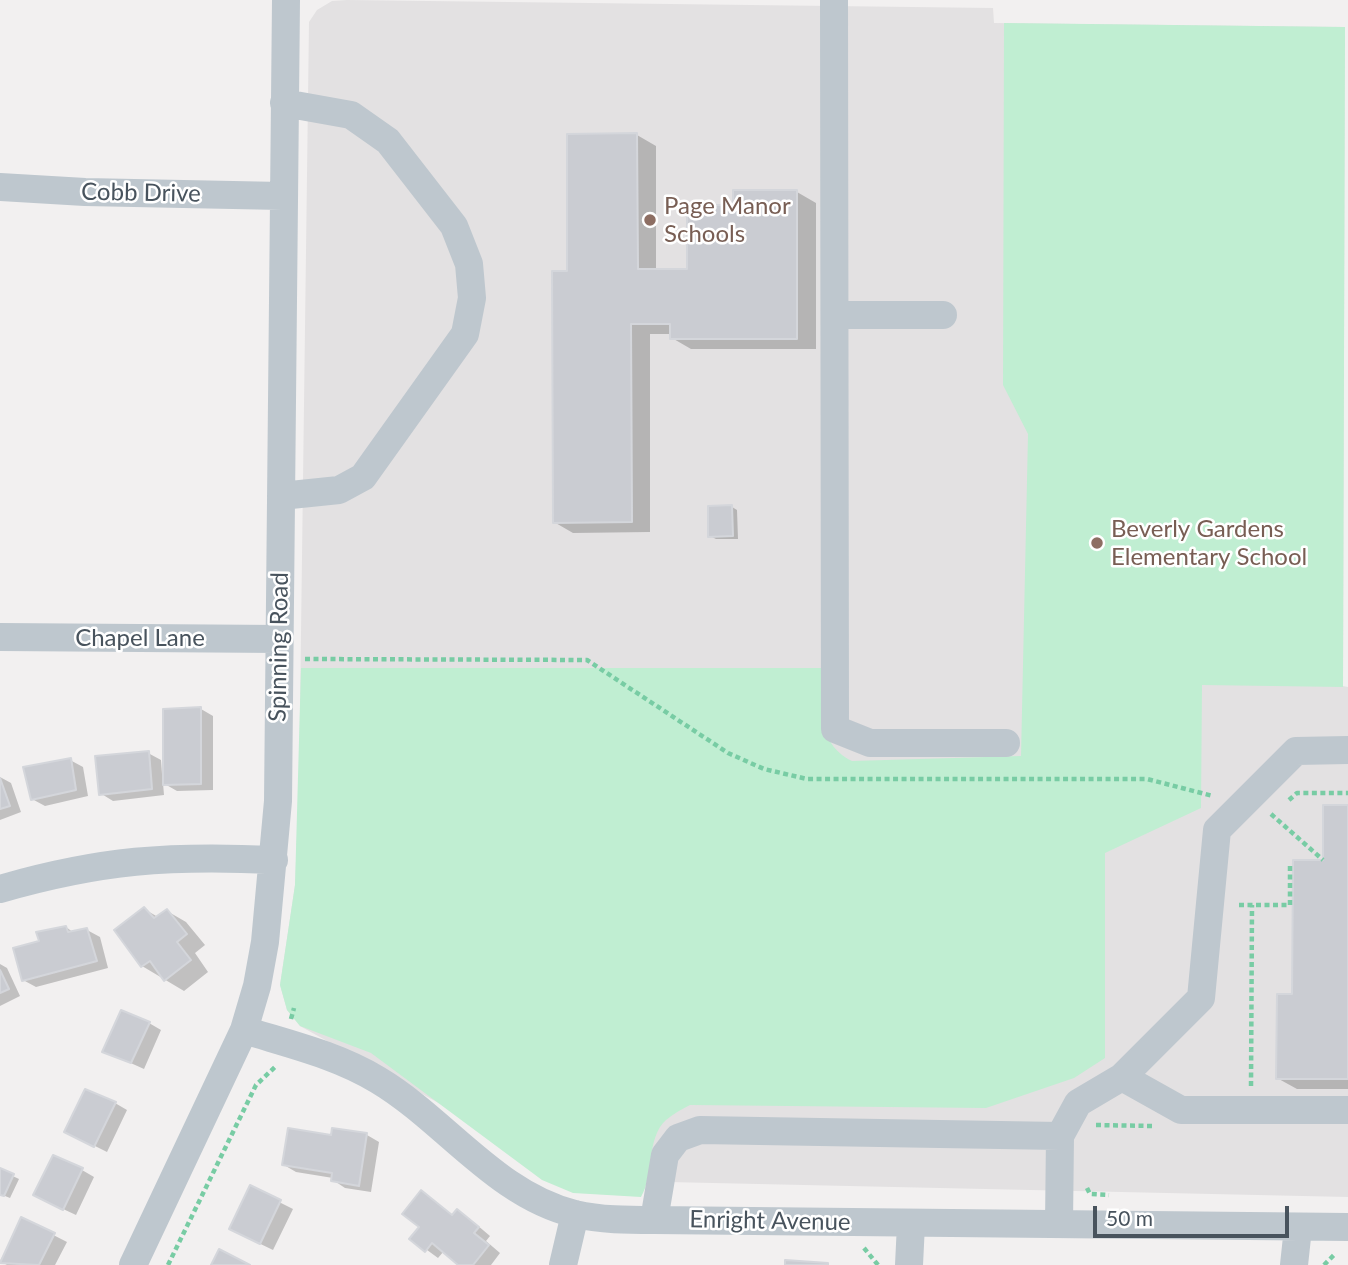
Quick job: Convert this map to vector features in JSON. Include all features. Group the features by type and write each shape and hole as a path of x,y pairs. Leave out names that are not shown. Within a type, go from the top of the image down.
{"street":[{"name":"Spinning Road","path":"133,1265 244,1030 257,986 265,942 274,860 280,649 282,196 286,0"},
{"path":"834,0 835,729 870,743 1006,743"},
{"path":"281,496 339,490 363,477 465,334 472,298 469,264 454,226 388,141 351,114 284,103"},
{"name":"Cobb Drive","path":"0,187 282,196"},
{"path":"835,315 943,315"},
{"name":"Chapel Lane","path":"0,637 280,649"},
{"path":"1059,1224 1060,1136 1078,1103 1122,1077 1201,998 1217,830 1296,751 1348,750"},
{"path":"0,889 59,872 117,862 171,857 274,860"},
{"name":"Enright Avenue","path":"244,1030 329,1056 379,1080 443,1128 497,1174 528,1194 575,1214 654,1220 1348,1227"},
{"path":"1122,1077 1181,1110 1348,1110"},
{"path":"654,1220 665,1155 678,1138 700,1130 1060,1136"},
{"path":"563,1265 575,1214"},
{"path":"909,1265 911,1224"},
{"path":"1294,1265 1298,1228"}],"path":[{"path":"280,649 587,660 727,753 764,769 807,779 1147,779 1272,814 1323,860"},
{"path":"1264,821 1297,793 1348,793"},
{"path":"1238,905 1290,905 1290,864"},
{"path":"1251,1088 1252,905"},
{"path":"168,1265 256,1085 275,1068 294,1008"},
{"path":"1088,1125 1156,1126"},
{"path":"1084,1181 1090,1194 1112,1195"}],"shaded area":[{"name":"Beverly Gardens Elementary School","path":"332,1 993,8 994,23 1345,27 1343,686 1348,687 1348,1197 577,1180 300,1026 287,1010 280,985 295,885 299,786 309,22 317,10"}],"green space":[{"name":"Beverly Gardens Elementary School","path":"1004,23 1345,27 1343,687 1202,685 1201,808 1105,853 1105,1058 1074,1078 986,1108 690,1105 669,1118 655,1137 648,1179 641,1197 573,1193 542,1180 371,1053 300,1026 287,1010 280,985 295,885 301,668 824,668 823,709 827,733 840,753 852,761 1021,756 1028,434 1003,385"}],"building":[{"path":"637,133 638,269 687,269 687,205 733,205 733,190 797,190 797,339 670,339 670,324 631,324 632,522 553,523 552,271 567,271 567,134"},
{"path":"732,505 733,536 708,537 708,506"},
{"path":"201,707 201,784 163,785 163,709"},
{"path":"149,751 152,789 99,795 95,756"},
{"path":"71,758 76,790 31,800 23,767"},
{"path":"0,778 10,806 0,809"},
{"path":"1323,805 1348,805 1348,1079 1276,1079 1277,994 1292,994 1293,860 1323,860"},
{"path":"144,907 154,918 167,909 187,934 177,942 191,960 164,981 150,961 141,967 114,930"},
{"path":"66,926 68,932 87,928 97,961 22,981 13,948 39,941 36,932"},
{"path":"0,970 9,989 0,993"},
{"path":"121,1010 150,1022 131,1063 102,1052"},
{"path":"85,1089 116,1102 94,1147 64,1132"},
{"path":"288,1128 331,1135 332,1128 367,1133 359,1186 331,1181 332,1173 282,1165"},
{"path":"53,1155 83,1168 63,1210 33,1195"},
{"path":"0,1168 14,1174 4,1196 0,1195"},
{"path":"250,1185 281,1200 260,1244 229,1229"},
{"path":"421,1190 452,1215 457,1209 479,1227 474,1233 489,1245 473,1265 458,1265 432,1243 425,1252 409,1239 419,1227 402,1214"},
{"path":"21,1217 55,1233 39,1265 0,1263"},
{"path":"219,1249 250,1265 211,1265"},
{"path":"785,1260 828,1263 828,1265 785,1265"}],"place":[{"name":"Page Manor Schools","path":"650,220"},
{"name":"Beverly Gardens Elementary School","path":"1097,543"}]}
